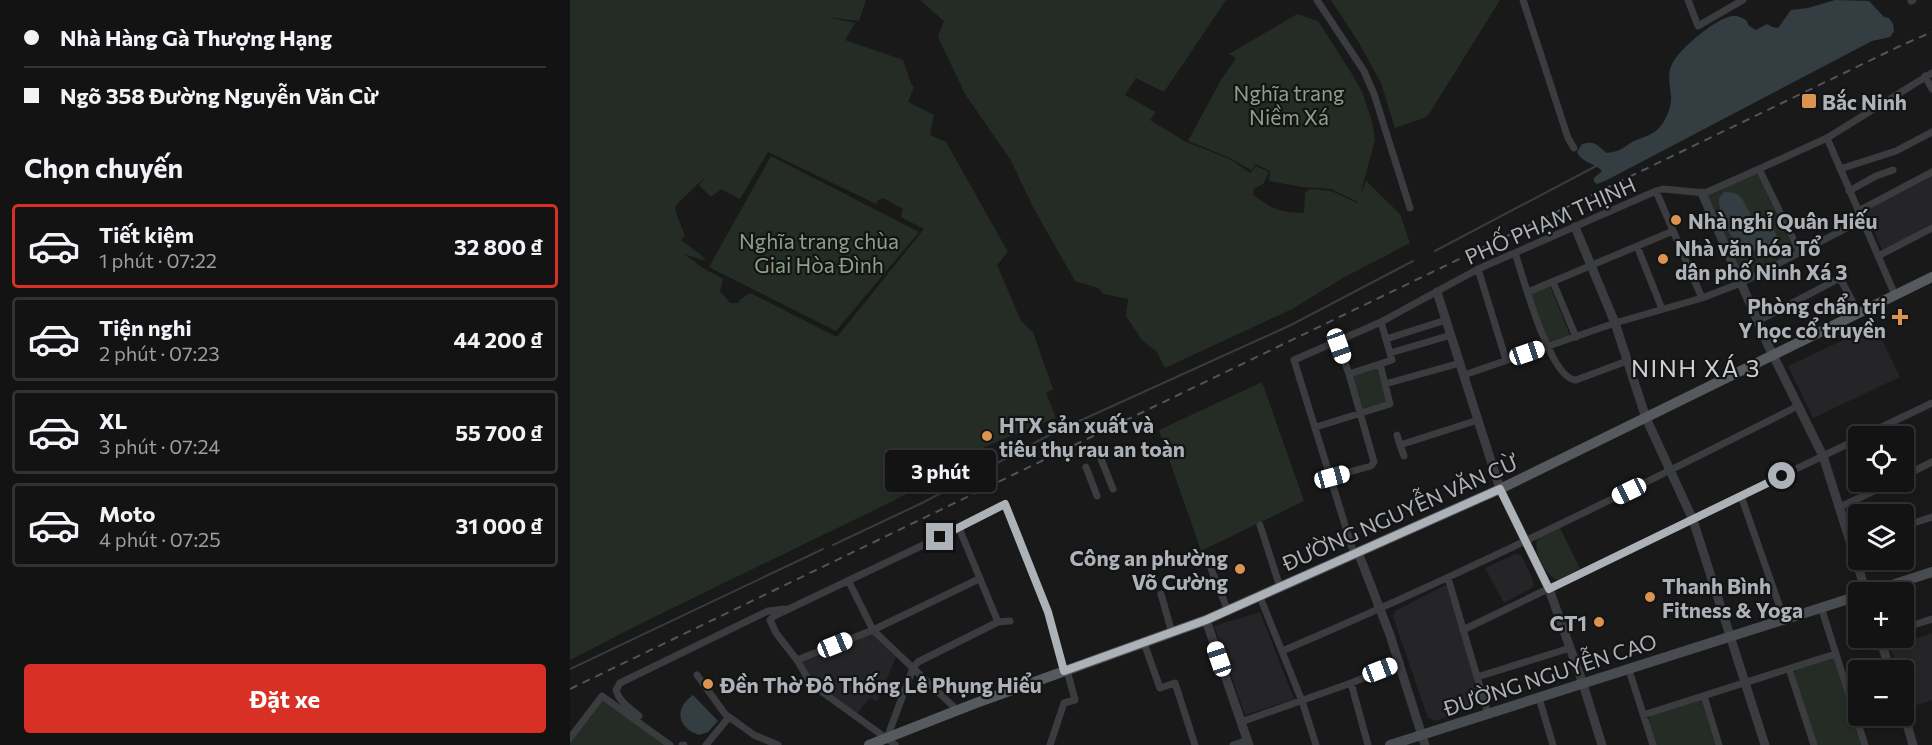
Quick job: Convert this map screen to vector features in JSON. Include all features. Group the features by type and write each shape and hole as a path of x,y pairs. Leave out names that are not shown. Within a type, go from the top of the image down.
{"main road":[{"name":"ĐƯỜNG NGUYỄN VĂN CỪ","path":"869,745 890,740 957,710 1172,633 1260,597 1500,489 1932,277"},
{"path":"1904,582 1932,574"},
{"name":"ĐƯỜNG NGUYỄN CAO","path":"1390,745 1424,740 1488,714 1848,599"}],"street":[{"path":"1317,0 1364,71 1374,94 1410,208"},
{"path":"1522,0 1568,138 1574,148"},
{"path":"1688,0 1698,26 1730,3 1743,0"},
{"path":"1929,75 1932,89"},
{"name":"PHỐ PHẠM THỊNH","path":"1316,427 1294,360 1381,322 1478,269 1656,191 1702,193 1759,169 1827,138 1929,75"},
{"path":"1840,169 1896,151 1932,132"},
{"path":"1827,138 1895,295"},
{"path":"1759,169 1799,251"},
{"path":"1849,191 1876,176 1893,170"},
{"path":"1858,211 1932,172"},
{"path":"1656,191 1702,298"},
{"path":"1702,193 1758,321 1822,456 1848,525"},
{"path":"1464,375 1615,323 1702,298 1741,283 1862,220"},
{"path":"1575,227 1615,323 1646,418 1693,520 1765,745"},
{"path":"1878,256 1932,228"},
{"path":"1528,292 1672,231"},
{"path":"1637,246 1662,309"},
{"path":"1515,253 1547,346 1561,370 1572,381 1627,362"},
{"path":"1478,269 1506,360"},
{"path":"1758,321 1840,278 1858,314"},
{"path":"1553,282 1576,337"},
{"path":"1437,292 1500,489 1549,589 1602,745"},
{"path":"1386,339 1446,320"},
{"path":"1349,374 1392,360 1381,322"},
{"path":"1390,353 1451,335"},
{"path":"1332,477 1373,464 1374,460 1337,341"},
{"path":"1385,384 1460,363"},
{"path":"1380,364 1390,404 1316,427 1356,553 1381,609 1424,740"},
{"path":"1884,426 1932,403"},
{"path":"1282,651 1448,578 1798,406"},
{"path":"1400,445 1478,420"},
{"path":"1397,435 1404,456"},
{"path":"1463,630 1848,444"},
{"path":"1101,459 1113,489"},
{"path":"1914,471 1932,462"},
{"path":"1086,467 1097,496"},
{"path":"1840,507 1872,492"},
{"path":"1741,496 1784,619"},
{"path":"1010,621 998,622 918,662 913,668 890,740 811,684 770,622 774,616 849,582 1005,504 1048,612 1075,700 1064,703 1050,745"},
{"path":"1914,523 1932,517"},
{"path":"1260,525 1280,587"},
{"path":"959,528 998,622"},
{"path":"1206,556 1228,611"},
{"path":"1448,578 1488,714"},
{"path":"797,660 873,630 979,579"},
{"path":"849,582 873,630 957,710"},
{"path":"1161,594 1172,633"},
{"path":"1260,597 1302,701 1317,745"},
{"path":"1821,607 1865,745"},
{"path":"639,716 618,696 616,690 620,683 768,611 791,608"},
{"path":"1914,625 1932,619"},
{"path":"1206,620 1249,742 1233,745"},
{"path":"1144,643 1160,688 1175,682 1195,745"},
{"path":"1477,677 1570,648"},
{"path":"1643,715 1835,654"},
{"path":"1242,722 1400,663"},
{"path":"1789,669 1814,745"},
{"path":"1629,670 1653,745"},
{"path":"697,675 729,717 754,735 778,745"},
{"path":"1351,683 1368,745"},
{"path":"570,738 602,696 670,745"},
{"path":"1704,696 1719,745"},
{"path":"1539,698 1553,745"},
{"path":"706,745 729,717"},
{"path":"1906,726 1910,744"}],"shaded area":[{"path":"1835,0 1869,1 1884,17 1889,18 1894,31 1890,37 1872,41 1607,180 1597,184 1594,182 1594,178 1602,171 1579,156 1577,152 1582,144 1593,143 1607,153 1621,149 1657,130 1669,110 1671,96 1669,76 1672,64 1682,51 1708,28 1726,18 1735,16 1746,20 1749,26 1756,30 1767,24 1778,28 1791,10 1808,8"},
{"path":"1932,174 1932,224 1883,251 1865,211"},
{"path":"1724,192 1740,196 1753,217 1772,225 1777,237 1771,247 1763,251 1750,250 1735,241 1722,216 1719,198"},
{"path":"1875,325 1900,377 1813,418 1788,366"},
{"path":"1516,554 1521,555 1533,580 1533,587 1504,603 1485,568"},
{"path":"1447,586 1480,697 1478,703 1436,721 1428,718 1393,617 1395,611"},
{"path":"1260,612 1294,699 1245,715 1214,626"},
{"path":"873,633 896,657 877,701 869,698 856,715 813,684 801,660"},
{"path":"1932,633 1932,700 1914,706 1914,660 1895,660 1890,648 1914,648 1914,639"},
{"path":"693,695 718,721 708,732 699,735 686,728 681,717 683,706"}],"green space":[{"path":"570,0 866,0 859,21 827,17 855,23 845,40 903,60 914,87 908,102 934,115 930,135 946,142 1008,252 997,265 1021,321 1033,332 1053,389 1046,393 1056,418 984,447 983,456 570,660","holes":["768,152 876,204 883,198 903,208 901,217 924,229 837,337 750,293 739,303 730,303 720,291 723,279 684,254 706,261 681,240 685,236 675,210 676,205 705,177 699,185 711,197 721,189 740,199"]},
{"name":"Nghĩa trang Niềm Xá","path":"920,0 1226,0 1164,92 1136,78 1125,95 1156,112 1150,120 1186,142 1230,159 1250,173 1256,166 1269,172 1263,184 1254,189 1253,195 1277,209 1296,213 1304,213 1305,193 1310,189 1331,191 1358,202 1331,189 1269,181 1270,171 1256,164 1251,170 1230,158 1188,141 1221,80 1236,58 1229,54 1297,14 1318,21 1362,92 1372,121 1375,140 1360,195 1366,181 1400,214 1410,243 1343,278 1292,309 1165,368 1157,352 1142,340 1126,316 1128,299 1104,294 1098,288 1075,281 1034,209 1010,159 965,94 938,37 944,21"},
{"path":"1331,0 1500,0 1429,114 1395,128 1381,83"},
{"name":"Nghĩa trang chùa Giai Hòa Đình","path":"771,156 919,232 836,331 709,267"},
{"path":"1755,174 1759,176 1793,248 1790,253 1747,275 1740,272 1706,198 1708,193"},
{"path":"1550,286 1570,335 1551,341 1548,340 1531,294"},
{"path":"1377,368 1387,402 1362,409 1352,375"},
{"path":"1262,382 1304,501 1201,551 1159,430"},
{"path":"1560,528 1580,569 1557,580 1545,568 1539,556 1537,540"},
{"path":"1832,658 1836,661 1848,700 1848,726 1856,726 1862,745 1817,745 1794,674 1796,669"},
{"path":"604,699 665,745 570,745 570,741"},
{"path":"1697,701 1702,702 1715,745 1655,745 1648,721 1650,715"}],"waterway":[{"path":"1435,251 1598,165"},
{"path":"990,467 1053,433 1291,325 1413,261"},
{"path":"833,545 981,472"},
{"path":"570,669 823,549"}],"railway":[{"path":"570,689 1932,32"}],"place":[{"name":"Bắc Ninh","path":"1809,101"},
{"name":"Nhà nghỉ Quân Hiếu","path":"1676,220"},
{"name":"Nhà văn hóa Tổ dân phố Ninh Xá 3","path":"1663,259"},
{"name":"Phòng chẩn trị Y học cổ truyền","path":"1900,317"},
{"name":"HTX sản xuất và tiêu thụ rau an toàn","path":"987,436"},
{"name":"Công an phường Võ Cường","path":"1240,569"},
{"name":"Thanh Bình Fitness & Yoga","path":"1650,597"},
{"name":"CT1","path":"1599,622"},
{"name":"Đền Thờ Đô Thống Lê Phụng Hiểu","path":"708,684"}],"district":[{"name":"NINH XÁ 3","path":"1696,367"}],"route":[{"path":"940,537 1005,504 1048,612 1064,671 1206,620 1500,489 1549,589 1782,476"}]}
